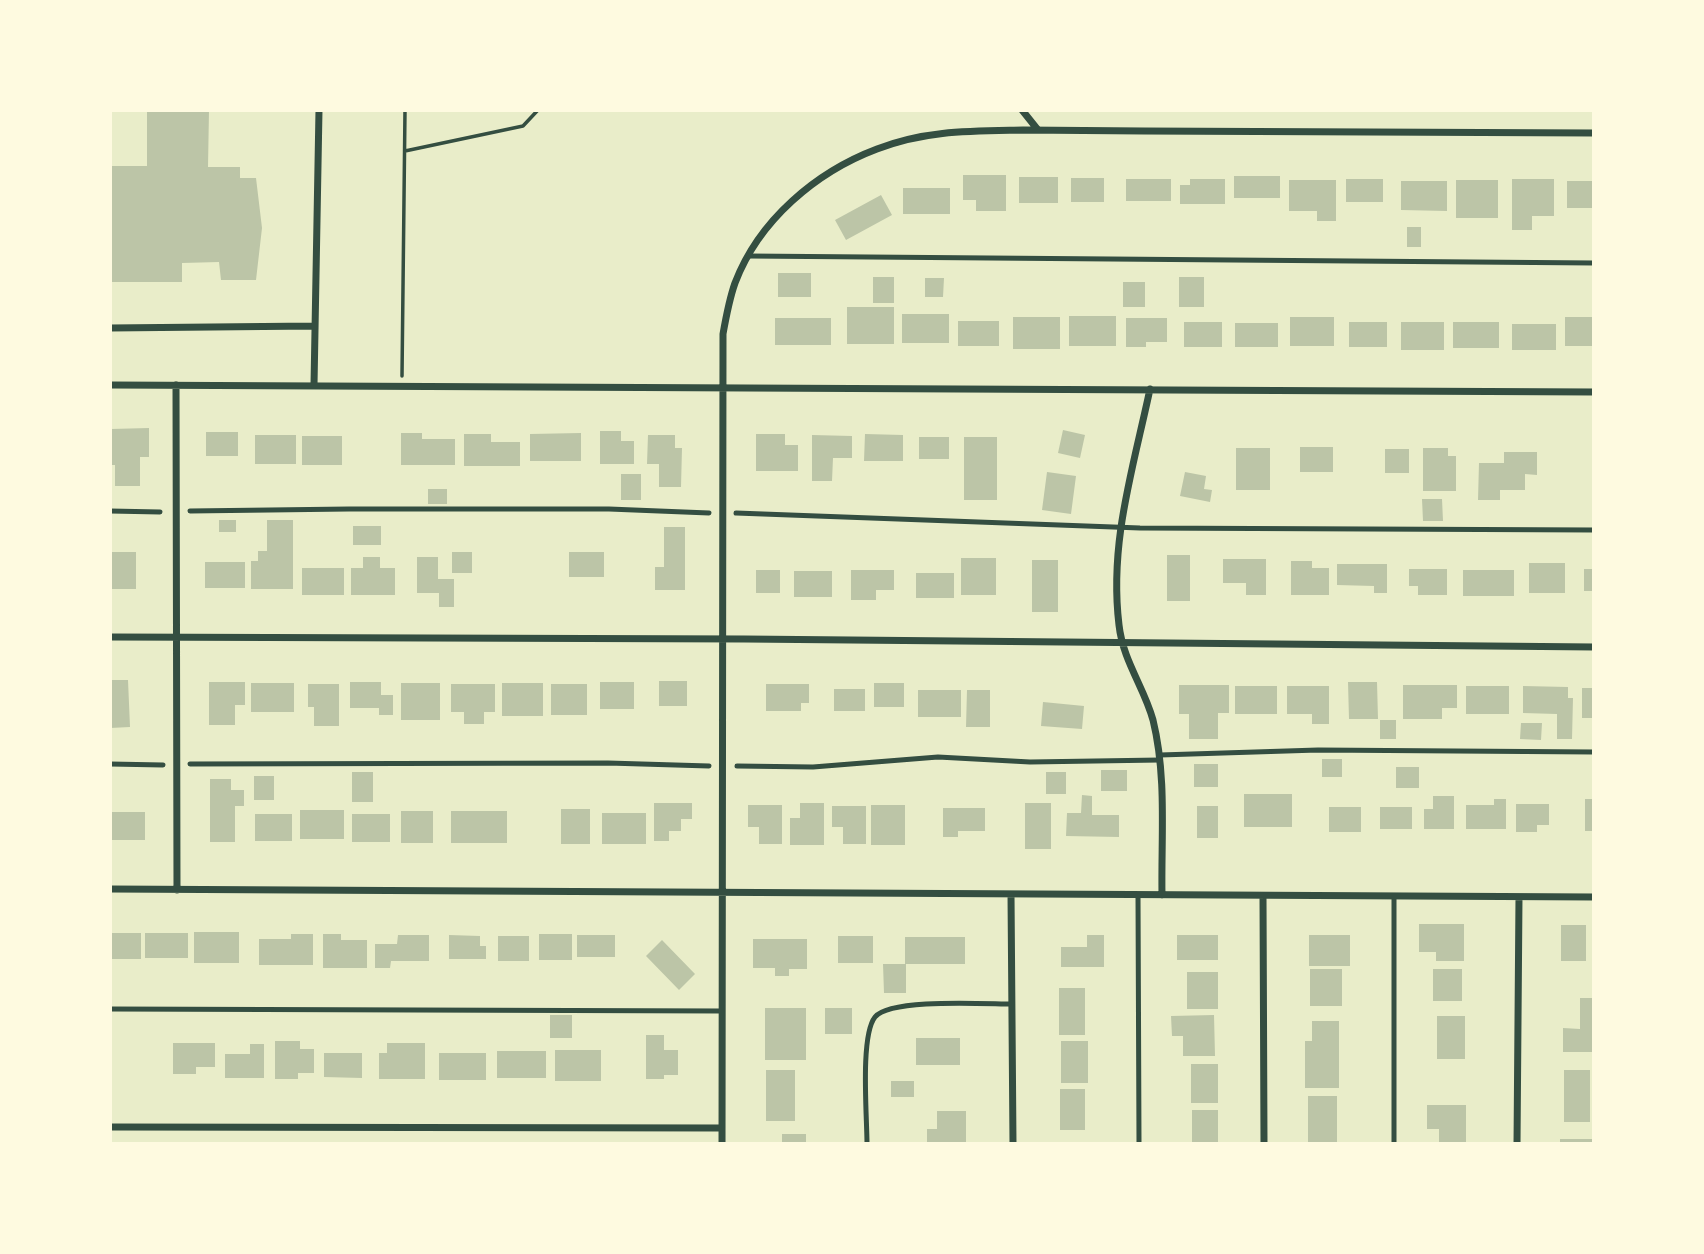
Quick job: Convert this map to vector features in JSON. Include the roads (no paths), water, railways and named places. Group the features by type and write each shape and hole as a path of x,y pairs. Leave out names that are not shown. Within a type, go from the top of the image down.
{"street":[{"path":"314,385 319,110"},
{"path":"1023,110 1038,130"},
{"path":"722,1144 723,334 728,305 748,256 784,208 813,183 844,163 878,148 940,132 1594,132"},
{"path":"110,328 314,326"},
{"path":"110,385 1594,392"},
{"path":"176,385 177,890"},
{"path":"1150,389 1119,527 1117,584 1126,659 1152,717 1160,758 1162,895"},
{"path":"110,638 722,639 1594,647"},
{"path":"110,890 1594,897"},
{"path":"1011,894 1013,1144"},
{"path":"1263,896 1264,1144"},
{"path":"1517,1144 1519,897"},
{"path":"110,1127 722,1128"}],"lane":[{"path":"748,256 1594,263"},
{"path":"190,511 568,509 709,513"},
{"path":"110,511 160,512"},
{"path":"736,513 1119,527 1594,530"},
{"path":"737,766 813,768 938,757 1030,762 1318,750 1594,752"},
{"path":"190,764 608,763 709,766"},
{"path":"110,764 163,765"},
{"path":"1138,895 1139,1144"},
{"path":"1394,896 1394,1144"},
{"path":"867,1144 867,1037 874,1018 880,1012 904,1005 1012,1004"},
{"path":"110,1009 722,1011"}]}
